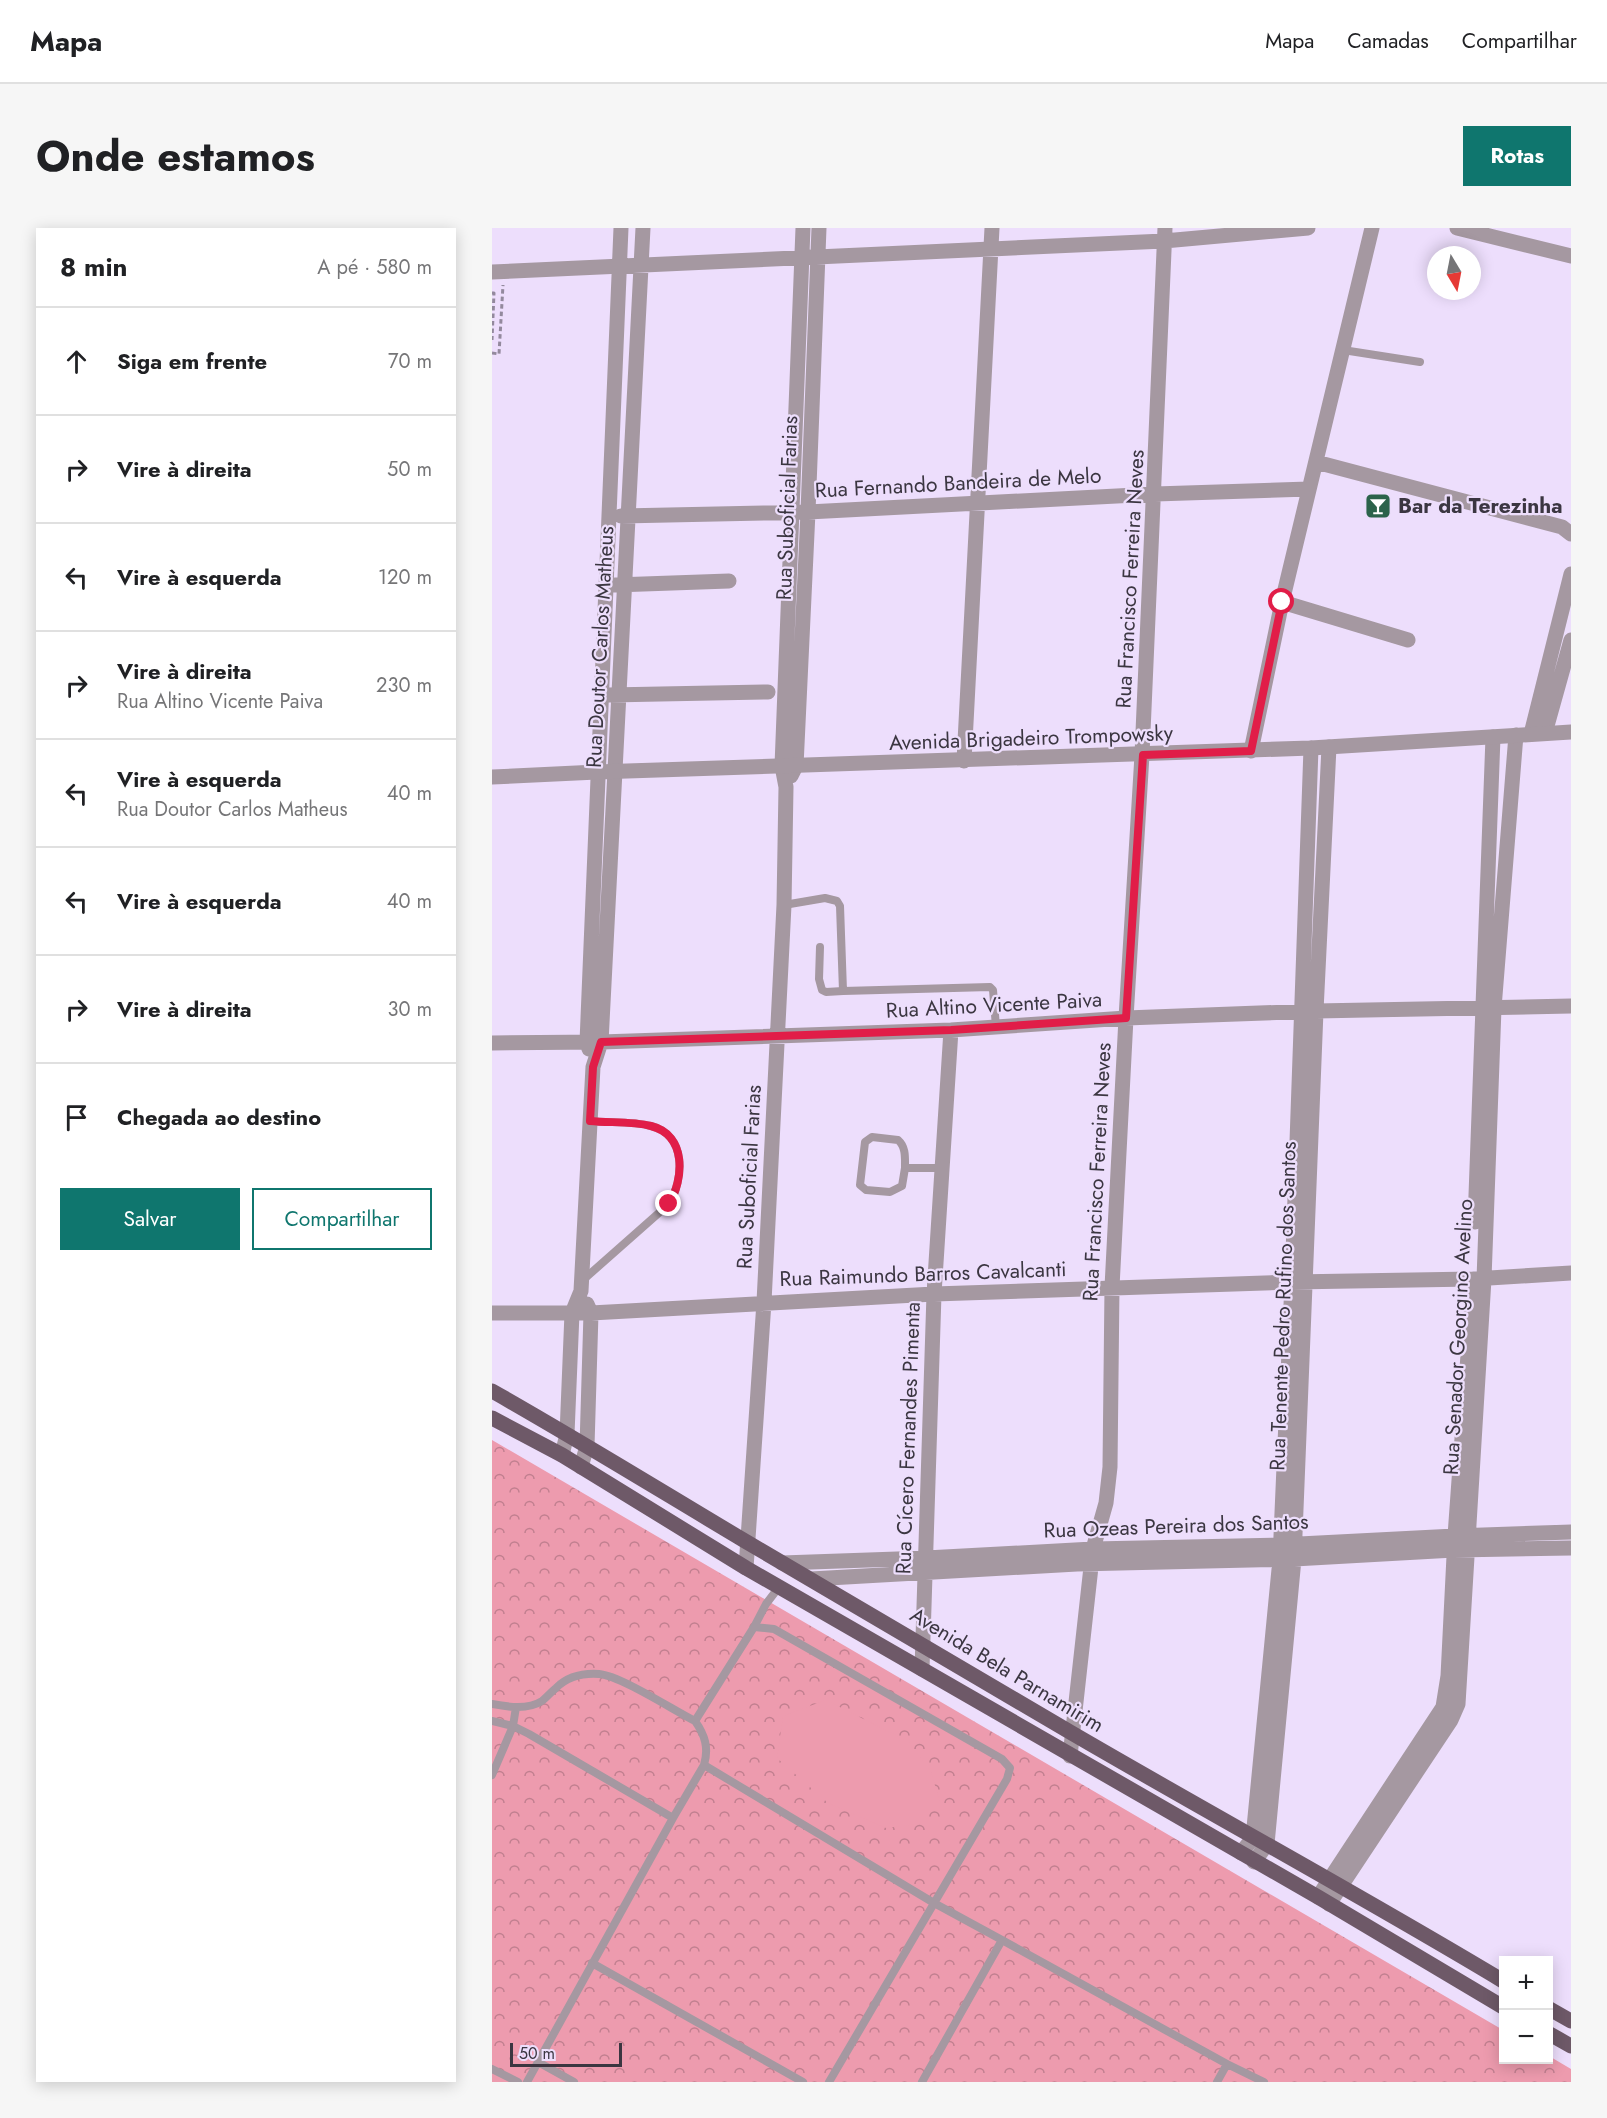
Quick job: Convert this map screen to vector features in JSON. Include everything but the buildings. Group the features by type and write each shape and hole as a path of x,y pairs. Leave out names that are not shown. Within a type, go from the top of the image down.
{"main road":[{"name":"Avenida Bela Parnamirim","path":"492,1391 1072,1733 1335,1882 1499,1979"},
{"name":"Avenida Bela Parnamirim","path":"492,1418 562,1455 746,1568 1499,2005"},
{"path":"1462,1983 1475,1964"},
{"path":"1552,2010 1571,2021"},
{"path":"1553,2036 1571,2046"}],"street":[{"name":"Rua Doutor Carlos Matheus","path":"562,1455 567,1434 572,1313 581,1286 593,1067 597,772 621,228"},
{"name":"Rua Doutor Carlos Matheus","path":"594,1042 614,772 643,228"},
{"name":"Rua Suboficial Farias","path":"746,1568 764,1302 778,1035 786,787 808,512 810,258 803,228"},
{"name":"Rua Suboficial Farias","path":"789,766 792,512 810,258 819,228"},
{"path":"964,761 992,228"},
{"path":"492,272 991,250 1165,235 1308,228"},
{"path":"1251,751 1282,602 1372,228"},
{"path":"1457,228 1571,256"},
{"name":"Rua Francisco Ferreira Neves","path":"1070,1756 1093,1556 1109,1486 1112,1287 1143,755 1165,235"},
{"path":"1317,462 1568,528"},
{"name":"Rua Fernando Bandeira de Melo","path":"609,517 808,512 1155,494 1309,489"},
{"name":"Rua Senador Georgino Avelino","path":"1489,1008 1531,734 1571,574"},
{"path":"606,584 729,581"},
{"path":"1282,602 1408,640"},
{"name":"Rua Senador Georgino Avelino","path":"1531,734 1571,639"},
{"path":"600,696 768,692"},
{"name":"Avenida Brigadeiro Trompowsky","path":"492,777 1251,751 1571,732"},
{"name":"Rua Senador Georgino Avelino","path":"1323,1901 1451,1719 1458,1704 1461,1543 1479,1279 1489,1008 1494,736"},
{"name":"Rua Tenente Pedro Rufino dos Santos","path":"1309,1011 1329,747"},
{"name":"Rua Tenente Pedro Rufino dos Santos","path":"1260,1841 1287,1552 1309,1011 1311,748"},
{"name":"Rua Altino Vicente Paiva","path":"492,1043 594,1042 951,1030 1126,1018 1309,1011 1571,1006"},
{"name":"Rua Cícero Fernandes Pimenta","path":"922,1669 934,1294 951,1030"},
{"name":"Rua Raimundo Barros Cavalcanti","path":"492,1313 591,1313 934,1294 1112,1287 1479,1279 1571,1273"},
{"name":"Rua Doutor Carlos Matheus","path":"580,1467 587,1446 591,1313 581,1286"},
{"name":"Rua Ozeas Pereira dos Santos","path":"1543,1541 1571,1532"},
{"name":"Rua Ozeas Pereira dos Santos","path":"811,1579 925,1566 1093,1556 1287,1552 1543,1541 1571,1548"},
{"name":"Rua Ozeas Pereira dos Santos","path":"782,1563 925,1566"},
{"path":"1247,1857 1260,1841"}],"lane":[{"path":"1343,350 1420,362"},
{"path":"784,904 825,898 837,901 840,906 843,991"},
{"path":"820,947 819,979 822,990 826,992 990,987 993,990 996,1027"},
{"path":"581,1286 669,1204 677,1191 680,1176 677,1150 662,1130 651,1126 590,1121"},
{"path":"872,1137 901,1142 905,1152 905,1168 902,1186 894,1191 866,1190 860,1185 865,1142 872,1137"},
{"path":"905,1168 942,1168"},
{"path":"695,1721 766,1604 779,1587"},
{"path":"754,1627 774,1629 1008,1763 1010,1772 829,2082"},
{"path":"492,1704 530,1706 542,1701 559,1685 572,1677 599,1674 616,1679 695,1721 701,1729 706,1746 704,1764 527,2082"},
{"path":"492,1775 513,1726 516,1707"},
{"path":"492,1721 513,1726 529,1734 673,1818"},
{"path":"704,1764 934,1903 1227,2064 1264,2082"},
{"path":"922,2082 1002,1940"},
{"path":"592,1963 803,2082"},
{"path":"538,2062 574,2082"},
{"path":"1217,2082 1227,2064"},
{"path":"492,2069 518,2082"}],"path":[{"path":"492,353 499,354 503,284"},
{"path":"492,292 494,292 492,340"}],"green space":[{"path":"492,1440 1499,2028 1499,2064 1553,2064 1553,2058 1571,2069 1571,2082 492,2082"},
{"path":"826,1700 909,1742 931,1772 940,1802 917,1824 886,1828 828,1803 777,1758 783,1716"}],"place":[{"name":"Bar da Terezinha","path":"1378,506"}],"route":[{"path":"669,1204 677,1191 680,1176 677,1150 671,1139 662,1130 651,1126 590,1121 593,1067 601,1042 951,1030 1126,1018 1143,755 1251,751 1282,602"}]}
